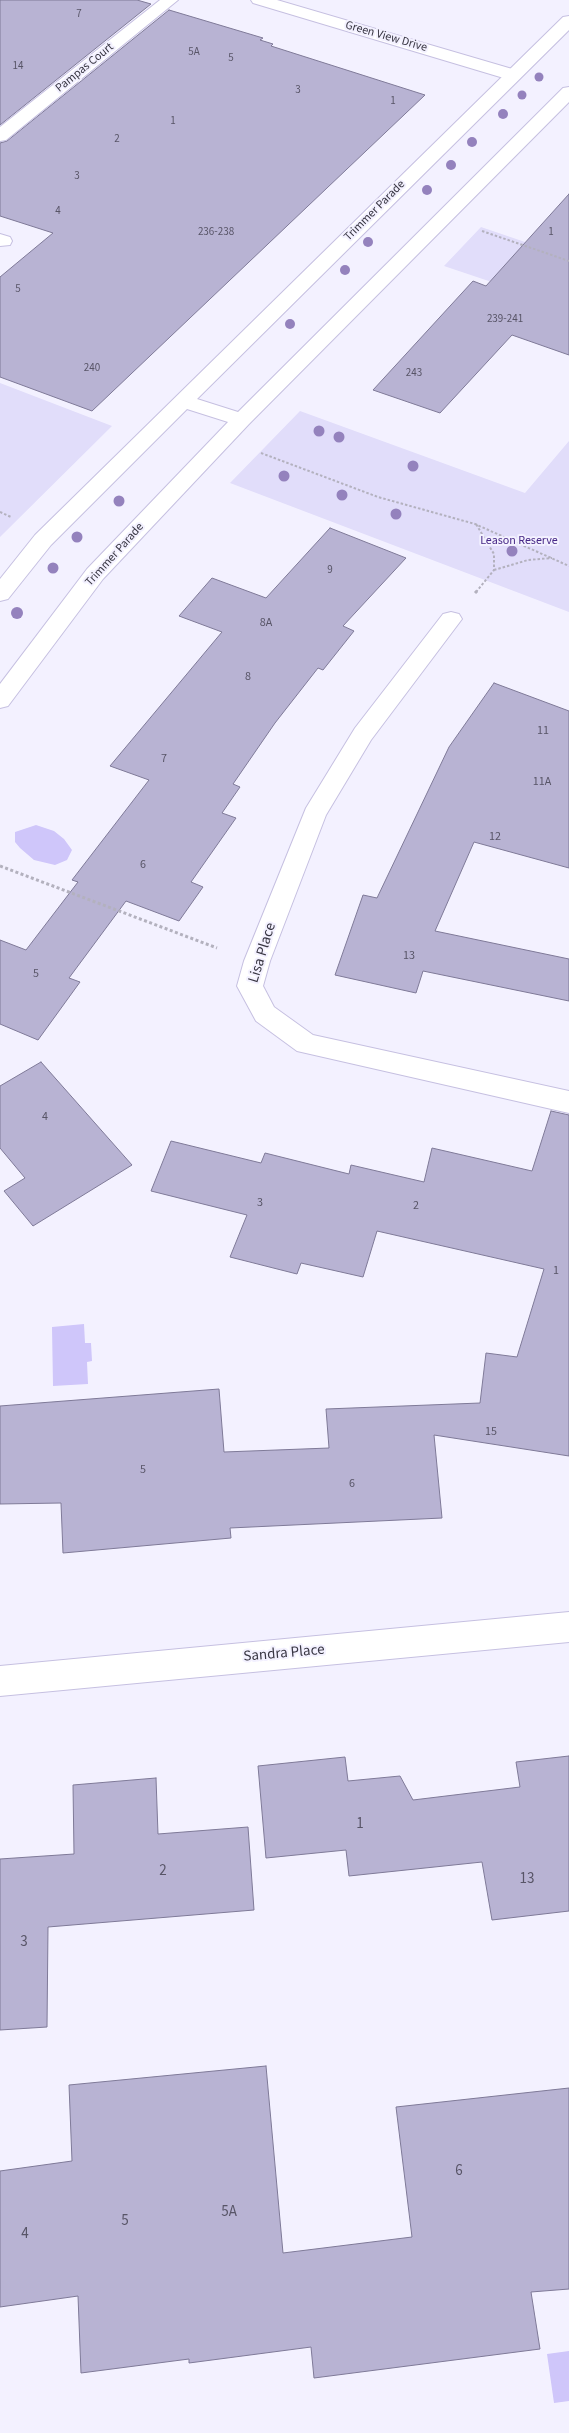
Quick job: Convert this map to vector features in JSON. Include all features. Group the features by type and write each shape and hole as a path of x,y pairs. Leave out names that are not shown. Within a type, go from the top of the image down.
{"main road":[{"name":"Pampas Court","path":"0,136 170,0"},
{"name":"Green View Drive","path":"259,0 513,74"},
{"name":"Trimmer Parade","path":"0,594 43,540 569,20"},
{"name":"Trimmer Parade","path":"0,700 95,574 242,420 569,92"},
{"path":"182,401 242,420"},
{"name":"Lisa Place","path":"451,620 362,734 314,814 257,961 250,986 265,1014 306,1044 569,1102"},
{"name":"Sandra Place","path":"0,1681 569,1628"}],"path":[{"path":"478,230 569,261"},
{"path":"260,453 378,496 476,524 569,566"},
{"path":"0,512 16,519"},
{"path":"476,524 494,554 494,570"},
{"path":"451,620 494,570 528,560 554,558"},
{"path":"0,866 257,961"}],"green space":[{"path":"481,227 569,257 569,308 444,266"},
{"path":"0,383 112,426 0,537"},
{"name":"Leason Reserve","path":"300,411 525,493 569,441 569,612 230,483"}],"shaded area":[{"path":"36,825 54,831 64,839 72,850 67,860 55,865 34,860 20,848 15,842 15,832"},
{"path":"84,1324 85,1343 91,1343 92,1361 87,1362 88,1384 53,1386 52,1327"},
{"path":"569,2351 569,2401 554,2403 547,2354"}],"building":[{"path":"0,0 137,0 151,4 0,125"},
{"path":"169,10 263,38 260,40 273,44 271,46 425,95 92,411 0,377 0,277 53,233 0,216 0,143 7,141"},
{"path":"569,194 569,355 512,335 440,413 373,390 473,281 486,286"},
{"path":"330,528 406,558 343,626 354,631 323,670 318,668 275,723 233,784 240,787 222,813 236,818 191,882 203,887 179,921 126,901 69,978 80,982 38,1040 0,1024 0,940 26,950 78,882 72,880 149,780 110,766 222,632 179,616 212,578 266,598"},
{"path":"494,683 569,711 569,868 474,842 435,931 569,959 569,1001 423,971 416,993 335,975 363,895 377,898 449,747"},
{"path":"41,1062 132,1165 33,1226 4,1191 25,1178 0,1148 0,1086"},
{"path":"551,1111 569,1115 569,1456 434,1435 442,1518 230,1528 231,1538 63,1553 61,1503 0,1504 0,1406 219,1389 224,1452 329,1448 326,1409 480,1403 486,1353 517,1357 544,1269 377,1231 363,1277 301,1263 297,1274 230,1257 247,1215 151,1191 171,1141 261,1163 265,1153 349,1174 351,1165 424,1182 432,1148 532,1171"},
{"path":"569,1756 569,1911 492,1920 482,1862 349,1876 346,1850 266,1858 258,1766 345,1757 348,1781 400,1776 413,1800 520,1787 516,1762"},
{"path":"156,1778 158,1834 248,1827 254,1910 48,1927 47,2027 0,2030 0,1859 74,1854 73,1785"},
{"path":"266,2066 283,2253 412,2237 396,2107 569,2088 569,2289 531,2292 540,2349 314,2378 311,2347 189,2363 189,2359 81,2373 78,2296 0,2307 0,2171 72,2161 69,2085"}]}
